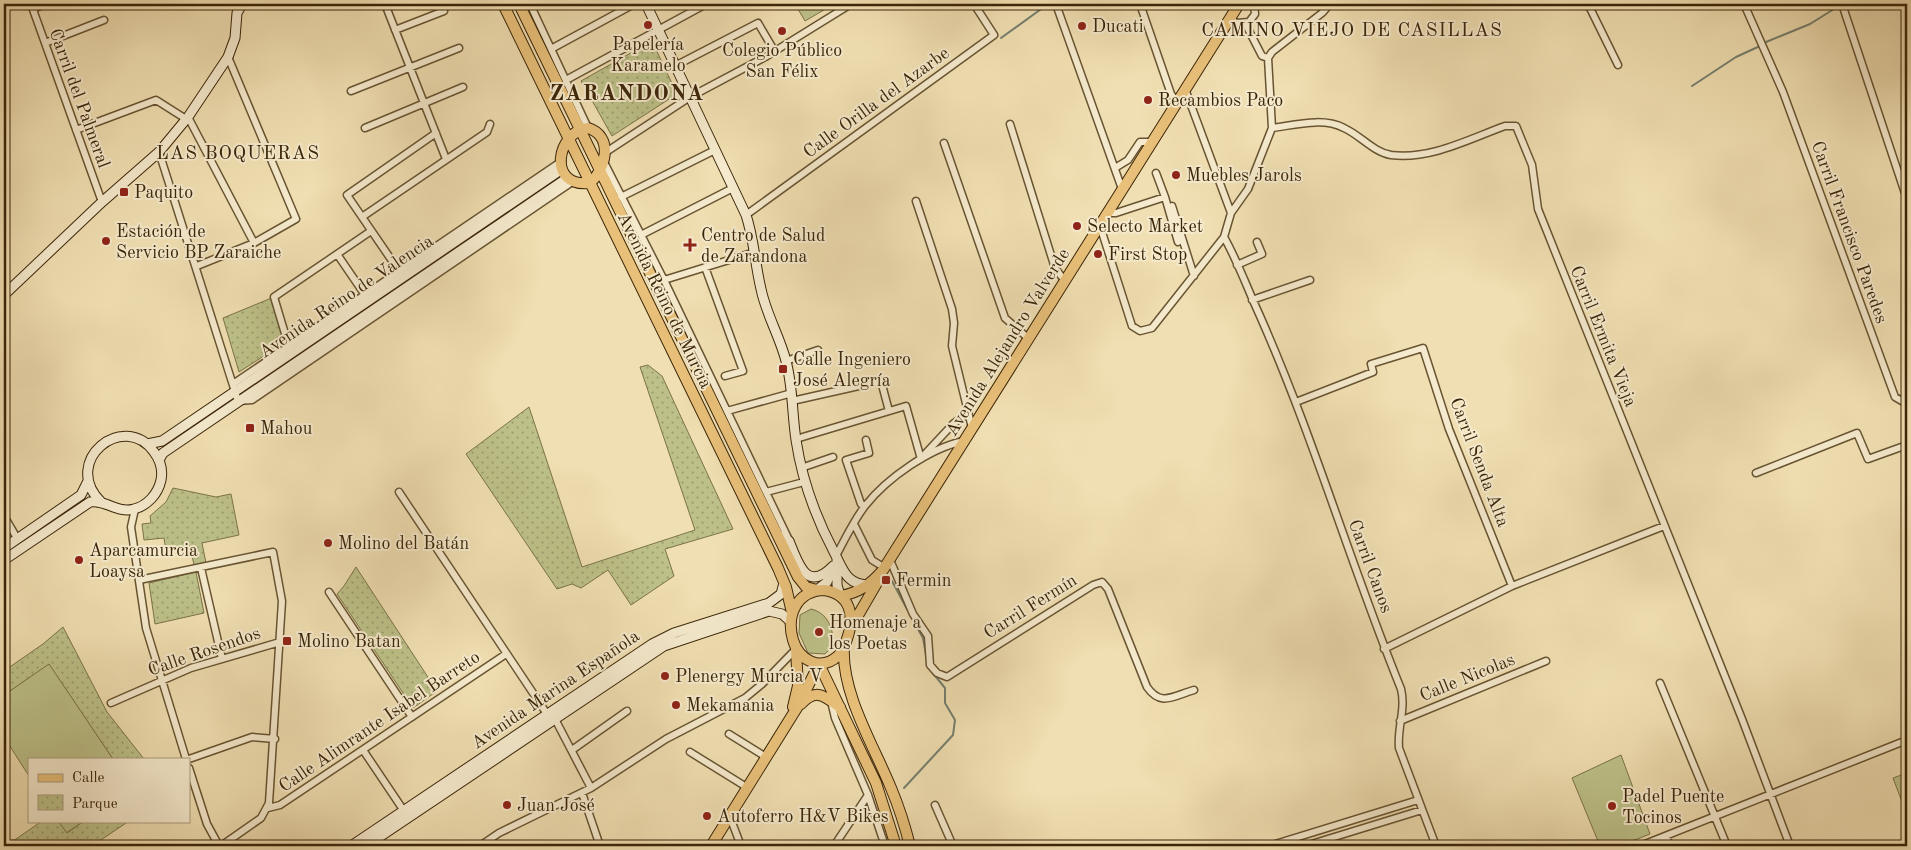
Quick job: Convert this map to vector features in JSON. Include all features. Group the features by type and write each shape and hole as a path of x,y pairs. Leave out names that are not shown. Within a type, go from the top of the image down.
{"main road":[{"path":"4,295 102,202 159,152 187,118 228,57 235,38 237,13 242,4"},
{"name":"Avenida Reino de Murcia","path":"503,4 784,583 791,618"},
{"name":"Avenida Reino de Murcia","path":"519,4 584,129 604,162 778,535 802,582 817,590"},
{"path":"646,4 746,214 761,290 786,361 801,468 817,517 836,561 848,580 860,585 869,585"},
{"name":"Avenida Alejandro Valverde","path":"886,566 1239,4"},
{"path":"584,129 598,134 604,162 590,183 565,173 564,146 569,139 584,129"},
{"name":"Avenida Reino de Valencia","path":"147,444 162,441 234,388 565,173"},
{"name":"Avenida Reino de Valencia","path":"159,460 164,453 565,173"},
{"path":"4,560 87,504 101,502 123,510 135,509 146,504 158,491 162,473 159,460 147,444 138,439 124,436 104,443 90,459 88,480 90,489 101,502"},
{"path":"4,548 81,495 88,480"},
{"path":"778,535 789,541 802,571 807,576 813,578 824,574 836,561"},
{"path":"836,561 837,585 840,596 851,611 851,627"},
{"path":"791,716 798,686 796,649 791,618 801,598 817,590 827,582 836,561"},
{"path":"817,590 830,591 840,596 856,592 869,585 886,566"},
{"path":"711,846 798,706 819,664 835,658 844,646 851,627 886,566"},
{"name":"Avenida Marina Española","path":"366,846 660,639 770,603 781,594 784,583"},
{"name":"Avenida Marina Española","path":"351,846 551,716 670,643 769,611 791,618"},
{"path":"844,646 845,667 855,704 894,795 910,846"},
{"path":"796,649 804,658 819,664 831,687 876,783 896,846"},
{"path":"798,706 812,696 824,696 840,708"}],"street":[{"path":"32,6 45,4"},
{"path":"233,4 237,13"},
{"path":"385,4 446,159"},
{"path":"530,4 566,80 584,129"},
{"path":"551,49 634,4"},
{"path":"566,80 706,4"},
{"path":"789,541 664,280 604,162 690,97 775,52 851,4"},
{"name":"Calle Orilla del Azarbe","path":"746,214 994,35 974,4"},
{"path":"1140,4 1171,94 1177,102"},
{"path":"1230,18 1236,23 1246,23 1253,17 1254,4"},
{"path":"1100,226 1132,326 1140,331 1152,328 1224,237 1232,213 1248,189 1272,128 1268,58 1272,52 1322,13 1330,4"},
{"path":"1588,4 1618,65"},
{"name":"Carril Francisco Paredes","path":"1744,4 1783,92 1895,397 1907,404"},
{"name":"Carril del Palmeral","path":"32,6 102,202"},
{"path":"395,30 442,7"},
{"path":"1057,7 1122,189"},
{"path":"1844,10 1907,198"},
{"path":"45,43 104,20"},
{"path":"675,66 758,23 775,52"},
{"path":"1246,23 1262,56 1268,58"},
{"path":"351,90 459,48"},
{"path":"197,266 254,243 296,219 228,57"},
{"path":"364,128 463,87"},
{"path":"1185,89 1232,213"},
{"path":"76,130 156,100 187,118 254,243"},
{"name":"Carril Ermita Vieja","path":"1272,128 1327,122 1345,128 1376,149 1390,155 1429,154 1505,126 1516,126 1532,165 1538,209 1790,846"},
{"path":"362,217 487,132 490,124"},
{"path":"1010,124 1055,268 1065,281"},
{"path":"398,271 347,195 436,133"},
{"path":"1115,168 1128,160 1140,142 1151,142"},
{"path":"944,143 1005,318 1029,339"},
{"path":"622,196 715,150"},
{"path":"159,152 197,266 238,401"},
{"path":"234,388 398,271 565,173"},
{"path":"1156,173 1178,242"},
{"path":"640,235 733,188"},
{"path":"1107,213 1116,213 1165,197"},
{"path":"916,201 952,309 954,323 952,346 972,428"},
{"path":"1170,202 1194,276"},
{"path":"289,347 274,297 371,231"},
{"name":"Carril Canos","path":"1224,237 1296,402 1384,649 1402,694 1399,748 1436,846"},
{"path":"1237,265 1262,254 1257,242"},
{"path":"664,280 755,252"},
{"path":"337,254 365,294"},
{"path":"705,267 743,371 725,376"},
{"path":"1252,300 1310,280"},
{"name":"Carril Senda Alta","path":"1296,402 1373,372 1370,364 1423,348 1449,429 1512,586"},
{"path":"786,361 818,350"},
{"path":"727,411 881,381 889,411"},
{"path":"796,439 906,406 921,459"},
{"path":"921,459 953,424 968,413"},
{"path":"1756,473 1857,433 1868,459 1907,445"},
{"path":"865,506 861,504 846,460 868,453 866,440"},
{"path":"836,561 865,506 891,481 921,459 947,445 964,441"},
{"path":"801,468 834,457"},
{"path":"766,492 804,482"},
{"path":"399,492 506,654 551,716 572,750 591,788"},
{"path":"135,509 132,527 146,628 187,758"},
{"path":"123,510 132,527"},
{"path":"4,516 17,538"},
{"path":"778,535 779,519"},
{"path":"854,524 872,560 886,566"},
{"path":"1384,649 1512,586 1664,526"},
{"path":"139,580 273,552 282,601 268,808 261,818 220,846 207,824 190,771"},
{"name":"Carril Fermín","path":"886,566 913,614 928,636 930,666 937,673 947,677 1092,584 1102,582 1108,589 1147,688 1153,696 1162,699 1194,690"},
{"path":"201,568 222,659"},
{"path":"329,592 412,717"},
{"name":"Calle Rosendos","path":"111,703 161,680 280,642"},
{"path":"480,846 500,833 591,788 666,739 745,698 762,684 796,649"},
{"name":"Calle Alimrante Isabel Barreto","path":"268,808 280,805 506,654"},
{"name":"Calle Nicolas","path":"1400,721 1546,661"},
{"path":"1660,683 1727,846"},
{"path":"831,687 831,700 835,718 868,795 885,846"},
{"path":"572,750 627,711"},
{"path":"729,734 766,757"},
{"path":"190,758 252,737 274,739"},
{"path":"1640,846 1907,740"},
{"path":"363,750 404,811"},
{"path":"690,752 748,788"},
{"path":"582,792 600,846"},
{"path":"834,846 868,795"},
{"path":"1269,846 1418,800"},
{"path":"935,806 953,846"},
{"path":"1305,846 1422,810"},
{"path":"730,817 741,846"},
{"path":"1666,836 1670,846"},
{"path":"8,846 15,844 17,846"}],"green space":[{"path":"795,4 834,4 805,21"},
{"path":"652,41 677,94 612,136 581,81"},
{"path":"274,297 287,341 239,372 223,318"},
{"path":"648,365 662,376 733,529 665,549 674,576 631,605 608,570 581,588 572,584 557,589 466,454 529,407 582,567 695,530 640,367"},
{"path":"173,488 216,497 231,494 239,535 202,543 206,563 194,565 190,546 166,551 164,538 144,540 142,524 151,523 150,516 166,502"},
{"path":"356,567 437,691 413,708 337,594"},
{"path":"196,572 204,613 155,624 149,583"},
{"path":"811,609 822,614 831,628 833,646 825,654 808,653 799,633 800,615"},
{"path":"63,627 107,712 143,758 112,758 49,664 4,695 4,671 43,644"},
{"path":"49,663 112,758 28,758 28,774 4,737 4,695"},
{"name":"Padel Puente Tocinos","path":"1621,755 1650,834 1620,846 1600,846 1572,778"},
{"path":"1907,773 1907,815 1893,778"},
{"path":"41,822 59,822 67,833 83,822 128,822 92,846 6,846"},
{"path":"59,822 82,822 66,833"}],"waterway":[{"path":"1001,38 1048,4"},
{"path":"1766,42 1810,24 1842,4"},
{"path":"1692,86 1736,57 1760,46"},
{"path":"892,581 908,611"},
{"path":"913,620 923,638 927,660"},
{"path":"904,788 953,735 955,720 945,703 945,688 928,667"}],"place":[{"name":"Papelería Karamelo","path":"648,25"},
{"name":"Ducati","path":"1082,26"},
{"name":"Colegio Público San Félix","path":"782,31"},
{"name":"Recambios Paco","path":"1148,100"},
{"name":"Muebles Jarols","path":"1176,175"},
{"name":"Paquito","path":"124,192"},
{"name":"Selecto Market","path":"1077,226"},
{"name":"Estación de Servicio BP Zaraiche","path":"106,241"},
{"name":"Centro de Salud de Zarandona","path":"690,245"},
{"name":"First Stop","path":"1098,254"},
{"name":"Calle Ingeniero José Alegría","path":"783,369"},
{"name":"Mahou","path":"250,428"},
{"name":"Molino del Batán","path":"328,543"},
{"name":"Aparcamurcia Loaysa","path":"79,560"},
{"name":"Fermin","path":"886,580"},
{"name":"Homenaje a los Poetas","path":"819,632"},
{"name":"Molino Batan","path":"287,641"},
{"name":"Plenergy Murcia V","path":"665,676"},
{"name":"Mekamania","path":"676,705"},
{"name":"Juan José","path":"507,805"},
{"name":"Padel Puente Tocinos","path":"1612,806"},
{"name":"Autoferro H&V Bikes","path":"707,816"}],"district":[{"name":"CAMINO VIEJO DE CASILLAS","path":"1352,29"},
{"name":"ZARANDONA","path":"627,92"},
{"name":"LAS BOQUERAS","path":"238,152"}]}
